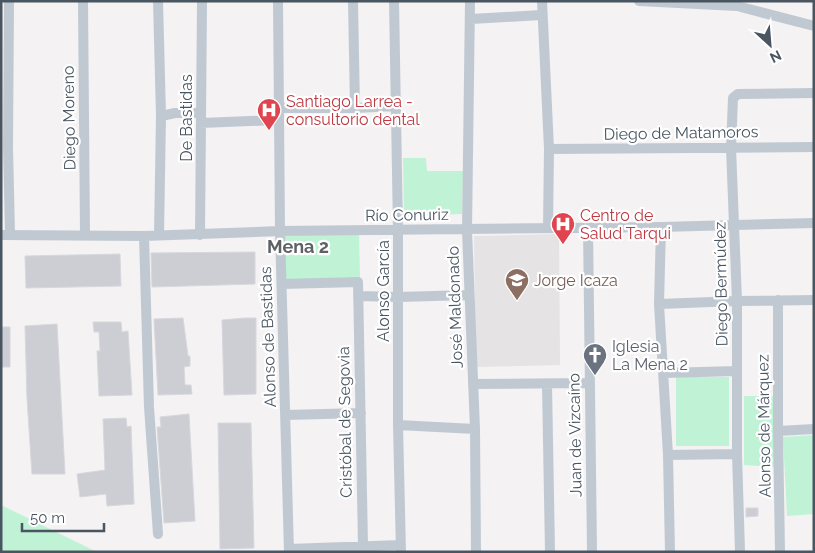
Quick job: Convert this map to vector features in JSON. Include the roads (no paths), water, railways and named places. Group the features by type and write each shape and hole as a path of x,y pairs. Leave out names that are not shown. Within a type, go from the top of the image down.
{"street":[{"path":"6,234 5,92 9,1"},
{"name":"Diego Moreno","path":"83,1 85,235"},
{"path":"158,1 161,116 159,235"},
{"name":"De Bastidas","path":"200,235 202,1"},
{"name":"Alonso de Bastidas","path":"278,1 280,231 289,550"},
{"path":"353,1 356,108"},
{"name":"Alonso García","path":"394,1 401,548"},
{"name":"José Maldonado","path":"470,1 466,230 475,429 476,552"},
{"path":"542,1 549,150 548,227"},
{"path":"639,1 737,6 814,26"},
{"path":"471,19 542,14"},
{"name":"Diego Bermúdez","path":"740,552 737,454 737,301 731,148 732,106 734,96 814,93"},
{"path":"278,108 396,106"},
{"path":"161,116 175,113 201,118 278,120"},
{"name":"Diego de Matamoros","path":"549,150 814,147"},
{"name":"Río Conuriz","path":"6,234 144,236 280,231 466,230 814,223"},
{"path":"661,227 659,304 668,455 670,552"},
{"name":"Juan de Vizcaíno","path":"588,228 592,552"},
{"path":"144,236 149,407 158,534"},
{"path":"282,284 358,282 358,296 469,295"},
{"name":"Cristóbal de Segovia","path":"358,296 363,546"},
{"name":"Alonso de Márquez","path":"778,300 780,552"},
{"path":"659,304 814,300"},
{"path":"664,372 738,371"},
{"path":"473,384 547,385 590,383"},
{"path":"547,385 550,552"},
{"path":"286,415 361,413"},
{"path":"398,425 475,429"},
{"path":"778,431 814,430"},
{"path":"668,455 737,454"},
{"path":"289,550 363,546 401,548"}],"place":[{"name":"Santiago Larrea - consultorio dental","path":"269,131"},
{"name":"Centro de Salud Tarqui","path":"563,245"},
{"name":"Jorge Icaza","path":"517,301"},
{"name":"Iglesia La Mena 2","path":"595,376"}],"district":[{"name":"Mena 2","path":"298,246"}]}
